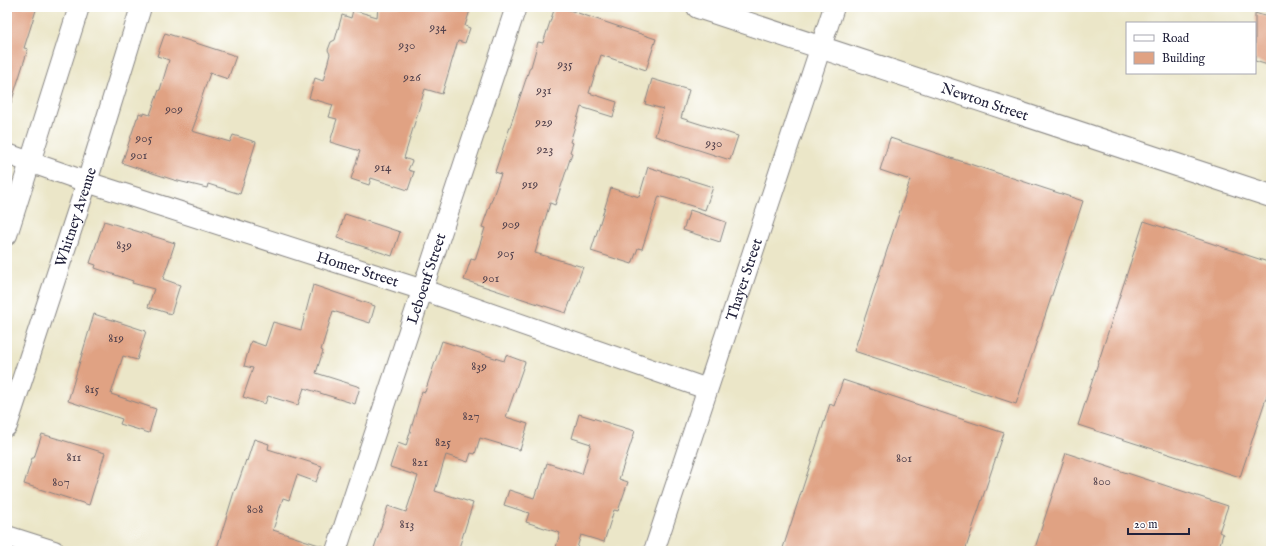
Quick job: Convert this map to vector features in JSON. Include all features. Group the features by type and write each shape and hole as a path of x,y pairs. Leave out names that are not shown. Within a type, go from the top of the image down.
{"main road":[{"name":"Newton Street","path":"698,7 1271,196"}],"street":[{"path":"7,236 79,7"},
{"name":"Whitney Avenue","path":"7,426 87,182 141,7"},
{"name":"Leboeuf Street","path":"336,551 516,7"},
{"name":"Thayer Street","path":"654,551 834,7"},
{"name":"Homer Street","path":"7,154 87,182 423,290 707,389"},
{"path":"7,536 54,551"}],"building":[{"path":"7,7 37,7 24,48 28,49 11,103 7,103"},
{"path":"378,7 471,7 465,26 470,28 465,43 458,41 442,94 425,89 404,158 412,161 408,170 414,172 408,190 371,178 369,185 351,179 360,151 330,142 337,119 329,117 333,105 309,98 315,78 323,81 330,54 328,50 331,42 335,40 342,15 351,18 353,10 377,17"},
{"path":"555,7 560,7 656,39 646,70 601,55 589,93 617,102 613,117 581,107 570,142 573,143 570,152 572,153 555,205 550,203 535,253 583,267 566,313 464,280 471,259 475,260 485,228 482,227 501,174 495,172 531,67 538,42 543,43"},
{"path":"1255,13 1271,18 1271,66 1256,61"},
{"path":"165,33 236,56 228,79 210,73 195,117 197,117 192,131 230,142 233,135 256,142 240,194 208,184 207,188 174,180 122,163 139,113 150,115 160,90 169,60 157,56"},
{"path":"652,79 689,90 681,118 738,136 730,160 655,136 663,109 645,104"},
{"path":"890,138 1083,201 1016,404 854,351 910,180 880,170"},
{"path":"648,167 713,187 705,210 659,196 642,249 638,248 632,264 591,251 611,188 639,197"},
{"path":"690,210 726,222 720,242 683,230"},
{"path":"345,214 400,232 392,256 337,238"},
{"path":"104,221 175,243 163,279 180,285 171,314 148,307 154,289 132,283 133,281 95,268 96,265 90,263"},
{"path":"1144,221 1271,263 1271,383 1240,477 1078,425"},
{"path":"313,285 375,306 370,323 333,311 321,350 323,351 316,373 360,387 355,404 304,388 298,405 268,396 265,404 243,397 253,368 244,366 251,341 265,346 273,322 301,330"},
{"path":"94,314 146,331 137,360 123,356 111,394 156,409 149,433 120,424 122,419 68,401"},
{"path":"442,341 504,361 506,355 525,362 506,417 528,424 520,450 480,438 475,454 471,453 468,462 446,455 435,491 473,503 458,551 373,551 388,506 406,512 418,476 390,467 398,443 406,446 422,391 425,392"},
{"path":"843,380 1004,433 965,551 782,551 830,404 834,406"},
{"path":"579,414 635,431 619,479 628,482 618,511 614,510 604,542 581,535 576,551 555,551 560,533 526,522 529,513 504,505 509,490 534,498 537,489 539,489 547,463 582,474 591,444 572,438"},
{"path":"42,434 105,453 89,505 24,484 32,458 34,458"},
{"path":"254,439 269,444 268,449 322,466 316,482 297,475 289,500 283,498 273,530 325,547 325,551 216,551 235,489 246,460 247,461"},
{"path":"1066,453 1228,506 1219,532 1223,534 1218,551 1034,551"}]}
